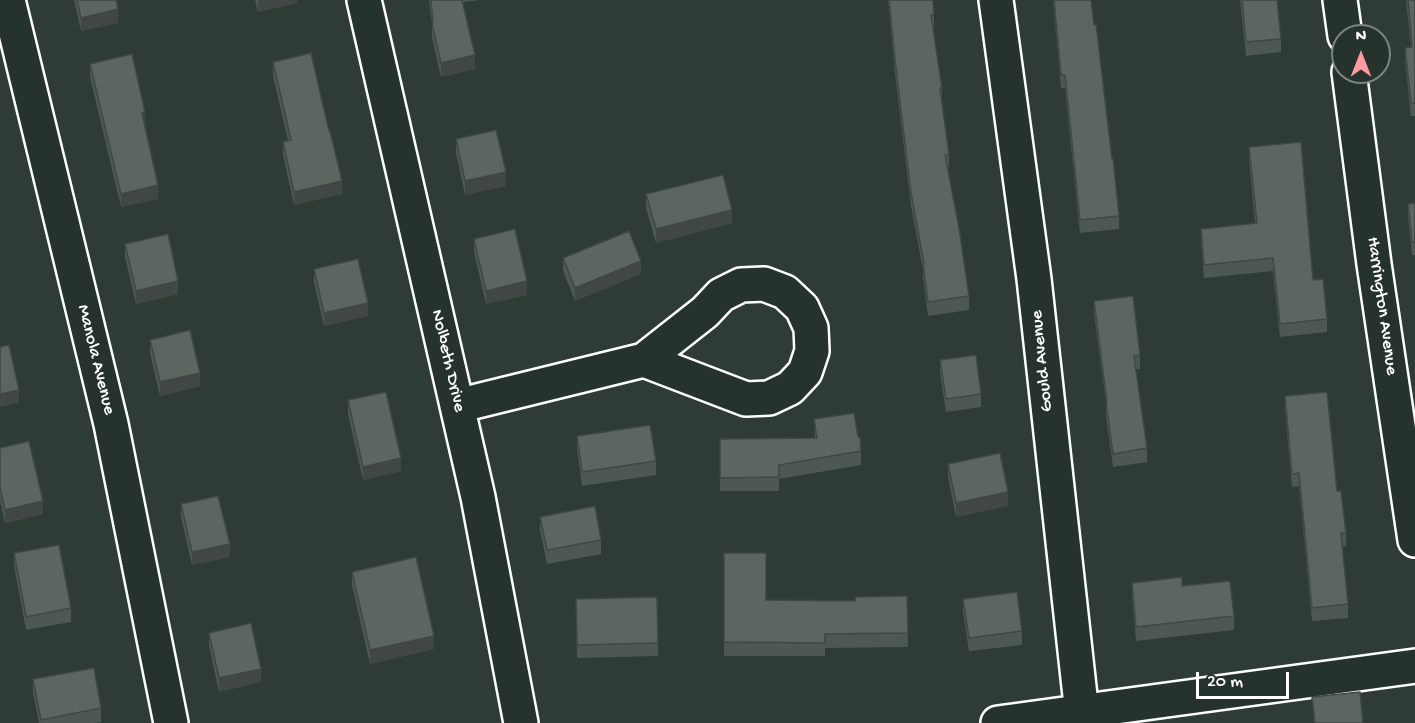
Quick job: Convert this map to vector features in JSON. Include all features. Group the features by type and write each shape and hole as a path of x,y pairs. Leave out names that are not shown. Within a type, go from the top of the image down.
{"street":[{"name":"Manola Avenue","path":"8,0 111,424 171,723"},
{"name":"Nolbeth Drive","path":"364,0 480,508 520,723"},
{"name":"Gould Avenue","path":"996,0 1034,279 1082,717"},
{"path":"1340,0 1343,24"},
{"name":"Harrington Avenue","path":"1351,84 1374,264 1415,540"},
{"path":"457,406 644,360 705,312 721,295 741,285 764,284 785,292 802,308 811,328 812,351 805,372 790,388 769,398 746,399 644,360"},
{"path":"998,723 1082,717 1415,666"}],"building":[{"path":"77,0 116,0 118,9 81,18"},
{"path":"431,0 462,0 475,55 441,63 432,24"},
{"path":"889,0 933,0 934,15 931,15 949,155 945,155 969,296 928,302 924,264 911,193"},
{"path":"1054,0 1091,0 1094,25 1096,24 1119,216 1080,220 1065,75 1061,75"},
{"path":"1242,0 1277,0 1281,39 1246,42"},
{"path":"1408,0 1415,0 1415,103 1411,103 1405,48 1412,47"},
{"path":"311,53 342,181 294,192 283,142 291,140 273,62"},
{"path":"132,54 158,185 121,194 90,64"},
{"path":"496,130 506,172 465,181 456,139"},
{"path":"1301,142 1313,280 1323,279 1327,319 1280,324 1273,258 1204,265 1201,229 1257,223 1249,147"},
{"path":"723,175 732,210 656,229 646,194"},
{"path":"1415,203 1415,242 1412,242 1408,204"},
{"path":"515,229 527,281 486,291 474,239"},
{"path":"629,231 641,261 575,288 563,258"},
{"path":"168,234 178,281 136,291 125,244"},
{"path":"358,259 368,303 324,313 314,269"},
{"path":"1133,296 1140,355 1134,356 1147,448 1113,454 1094,301"},
{"path":"190,330 200,373 160,382 150,340"},
{"path":"9,345 19,390 0,394 0,347"},
{"path":"976,355 981,394 946,399 940,360"},
{"path":"386,392 401,458 363,467 348,400"},
{"path":"1327,392 1337,491 1341,491 1346,533 1341,533 1348,604 1312,608 1299,473 1292,474 1285,396"},
{"path":"854,413 861,451 779,465 779,477 720,478 720,439 817,438 814,419"},
{"path":"650,425 656,461 582,472 577,436"},
{"path":"29,441 43,501 5,510 0,487 0,448"},
{"path":"1000,453 1008,492 956,503 948,464"},
{"path":"218,496 230,544 192,552 181,504"},
{"path":"595,506 601,540 547,550 540,517"},
{"path":"59,545 71,608 26,617 14,553"},
{"path":"724,553 766,553 766,600 855,601 855,597 907,596 908,633 825,634 825,643 724,642"},
{"path":"416,557 434,636 370,650 352,572"},
{"path":"1182,577 1182,586 1230,581 1234,616 1136,627 1132,583"},
{"path":"1017,592 1022,631 969,638 963,599"},
{"path":"657,597 658,643 577,645 576,599"},
{"path":"251,623 261,669 219,678 209,633"},
{"path":"94,668 101,708 41,720 33,679"},
{"path":"1360,692 1363,723 1315,723 1312,697"}]}
